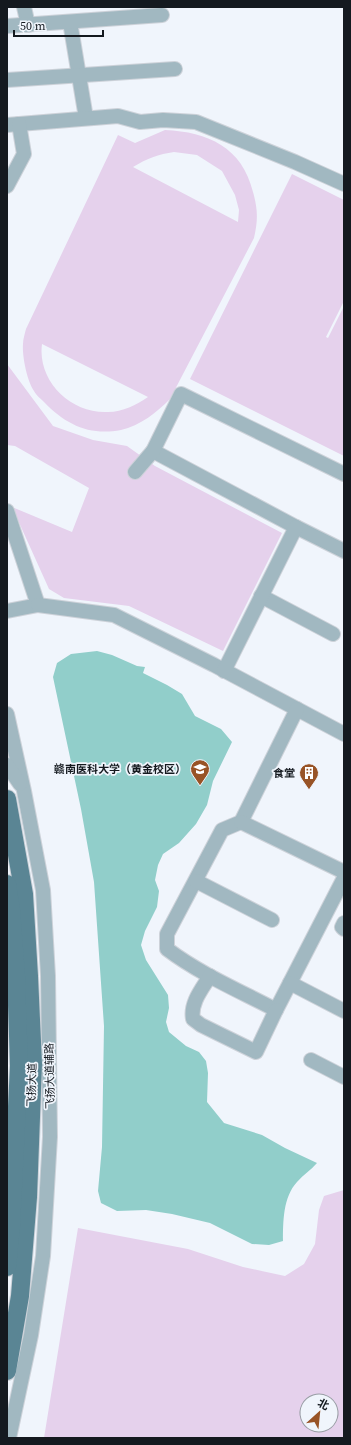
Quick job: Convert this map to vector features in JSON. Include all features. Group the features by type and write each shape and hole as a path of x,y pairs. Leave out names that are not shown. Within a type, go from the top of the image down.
{"main road":[{"name":"飞扬大道","path":"7,800 24,894 32,1064 28,1197 20,1296 7,1371"},
{"name":"飞扬大道","path":"7,884 16,975 19,1066 7,1268"}],"street":[{"path":"24,7 28,25"},
{"path":"7,26 162,15"},
{"path":"70,22 86,118"},
{"path":"7,80 175,69"},
{"path":"7,186 24,154 13,124 118,116 140,122 163,120 196,122 295,162 344,184"},
{"path":"136,472 153,451 181,394 344,474"},
{"path":"153,451 344,551"},
{"path":"7,511 38,605"},
{"path":"224,671 296,527"},
{"path":"261,596 333,634"},
{"path":"7,611 38,605 114,615 344,734"},
{"path":"276,1010 210,976 176,956 167,949 167,934 222,830 241,822 297,709"},
{"name":"飞扬大道辅路","path":"7,714 24,791 43,890 48,976 50,1137 43,1256 31,1335 10,1427 9,1438"},
{"path":"7,765 24,791"},
{"path":"241,822 344,872"},
{"path":"210,976 194,1003 192,1012 193,1019 201,1025 256,1052 344,878"},
{"path":"196,881 272,920"},
{"path":"344,923 342,928 344,929"},
{"path":"290,983 344,1011"},
{"path":"310,1060 344,1077"},
{"path":"28,1197 50,1137"},
{"path":"20,1296 31,1335"}],"shaded area":[{"path":"165,130 195,134 221,145 232,153 248,176 256,204 256,226 254,238 170,399 160,409 141,422 128,428 110,431 89,430 70,423 61,417 36,394 29,381 23,355 23,340 26,329 118,135 135,143","holes":["174,152 197,155 222,171 235,195 239,210 238,222 133,167 153,157","42,344 148,397 129,408 114,412 94,411 81,407 59,393 51,382 45,371 42,358"]},
{"path":"292,174 344,200 344,301 326,337 328,338 344,306 344,456 190,379"},
{"path":"7,364 53,426 93,440 127,446 155,466 282,533 223,651 129,606 64,598 49,589 12,507 72,532 89,488 15,446 7,445"},
{"path":"97,651 112,655 137,666 145,667 143,673 182,694 195,716 221,729 232,742 213,781 207,805 196,824 179,843 163,854 158,865 155,880 159,891 157,907 145,931 141,945 146,960 168,995 169,1008 166,1022 169,1032 186,1046 199,1052 206,1061 208,1073 207,1102 224,1123 262,1135 317,1163 292,1188 286,1202 283,1241 269,1245 252,1244 210,1223 172,1214 146,1210 117,1211 101,1203 98,1191 102,1147 104,1026 94,882 81,809 53,677 57,663 71,654"},
{"path":"344,1190 344,1438 44,1438 78,1228 188,1249 243,1267 285,1276 304,1264 315,1244 319,1210 324,1196"}],"place":[{"name":"赣南医科大学（黄金校区）","path":"200,786"},
{"name":"食堂","path":"309,790"}]}
